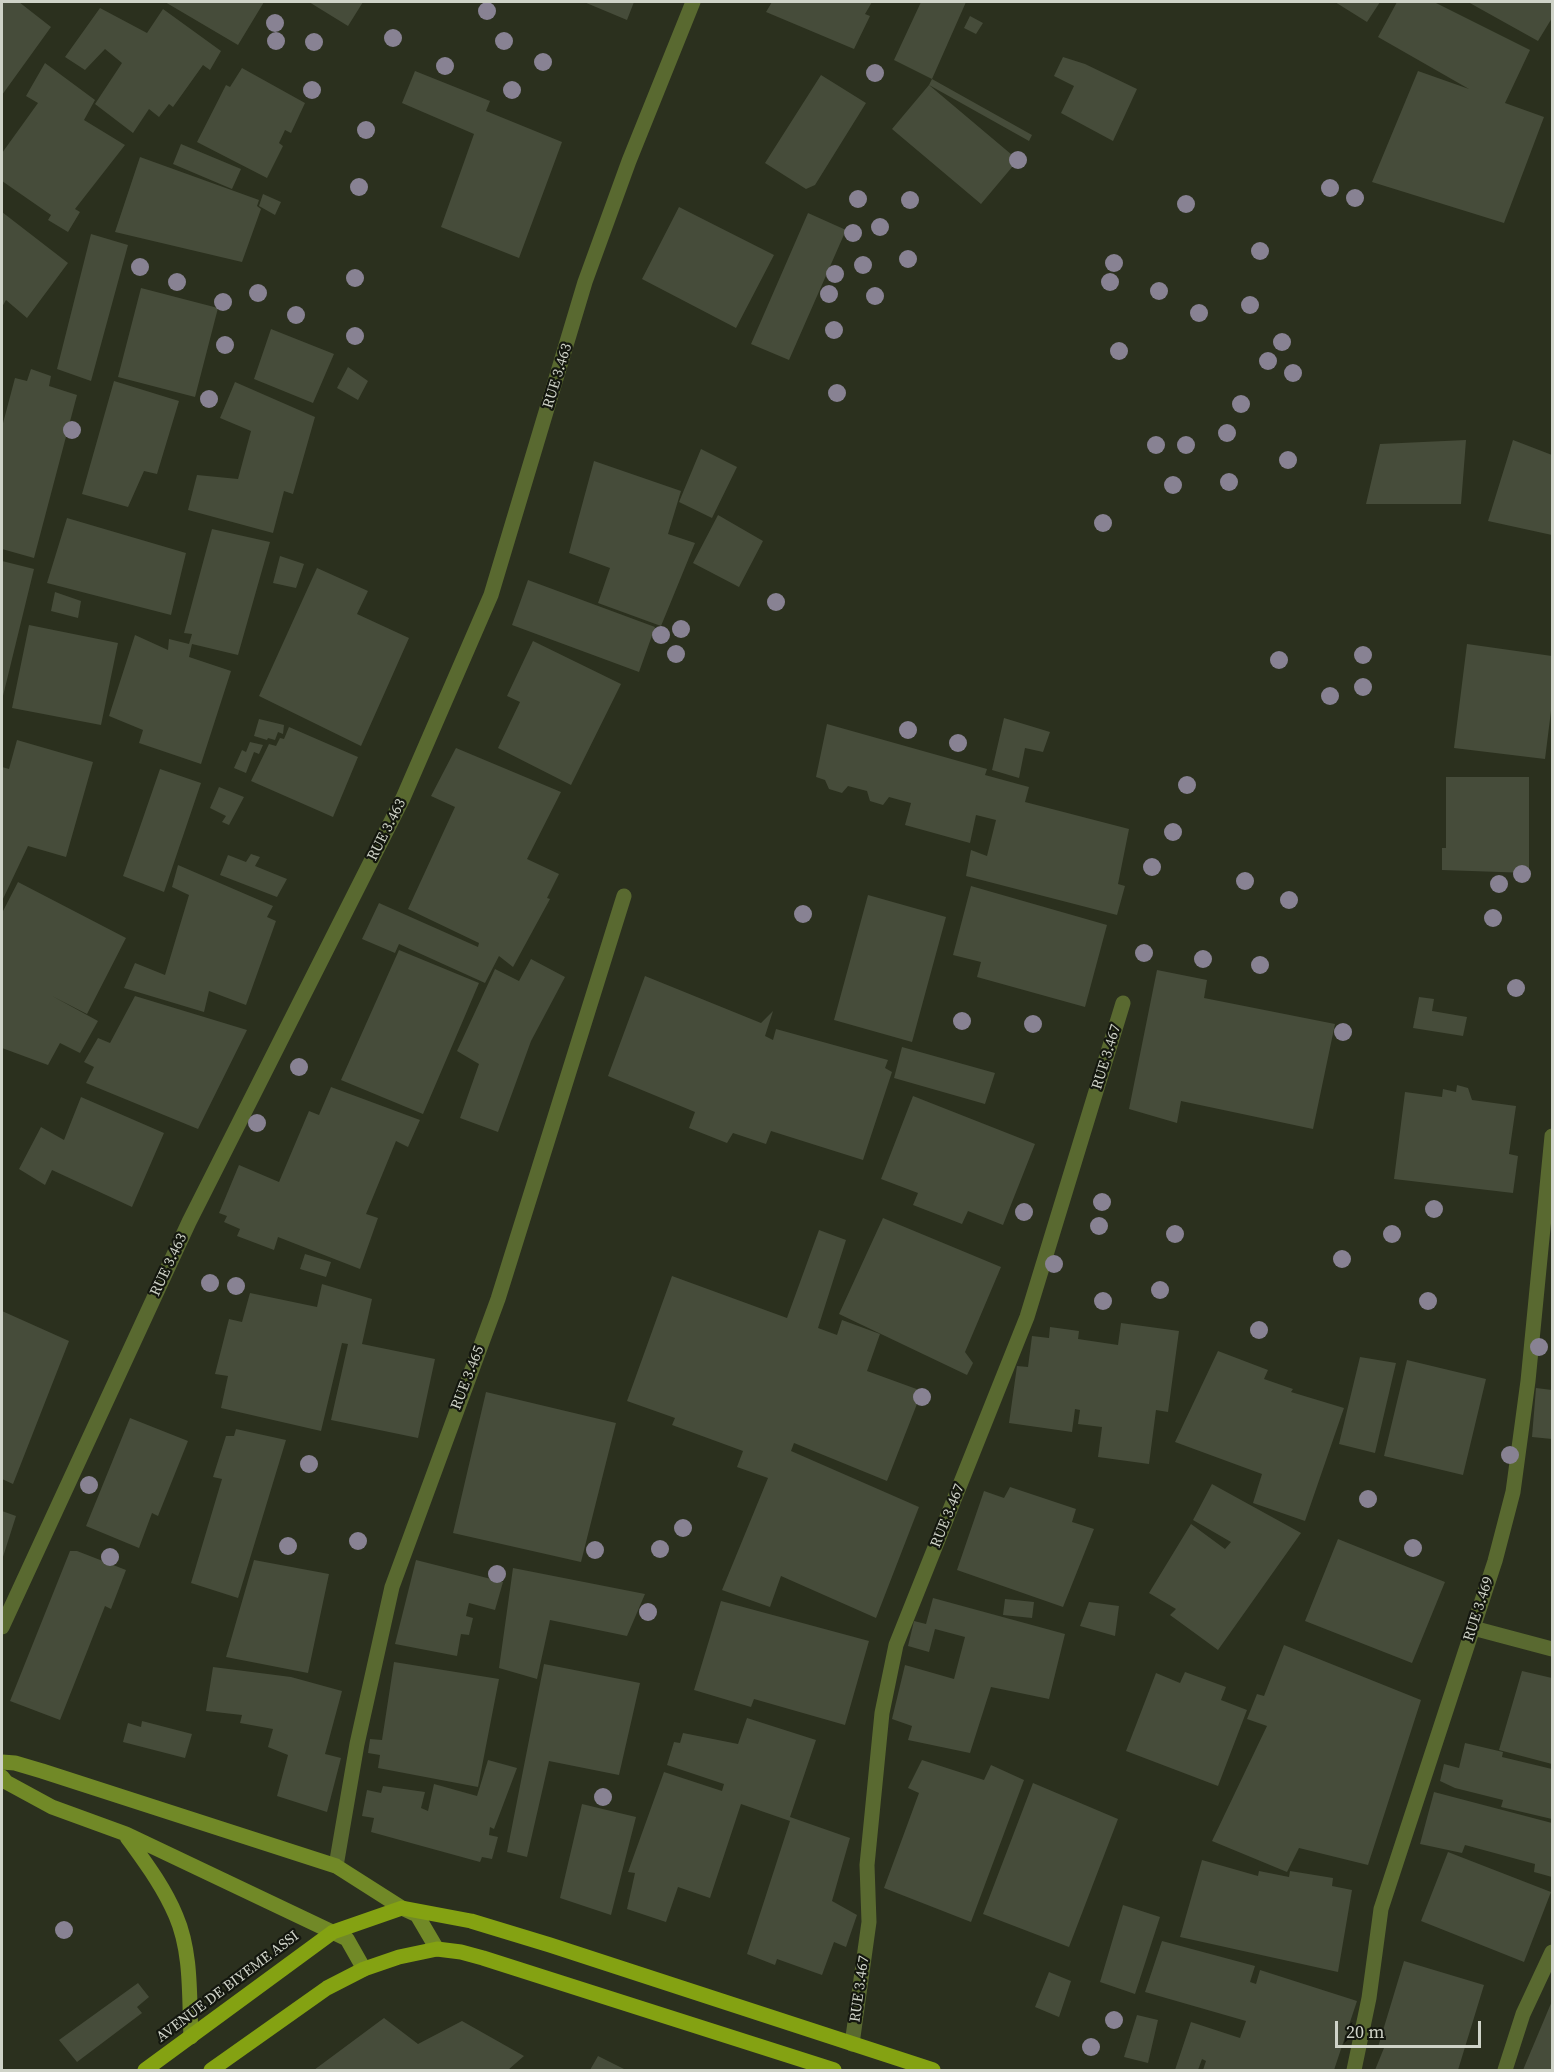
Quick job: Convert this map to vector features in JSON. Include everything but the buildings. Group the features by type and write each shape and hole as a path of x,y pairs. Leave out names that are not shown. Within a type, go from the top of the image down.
{"main road":[{"path":"2,1762 15,1763 42,1771 336,1866 417,1915 437,1949"},
{"path":"2,1777 6,1782 52,1807 126,1834 347,1939 364,1969"},
{"path":"126,1834 159,1881 177,1918 186,1956 191,2037"},
{"path":"402,1908 471,1921 933,2070"},
{"name":"AVENUE DE BIYEME ASSI","path":"145,2070 333,1932 402,1908"},
{"path":"211,2070 327,1988 364,1969 399,1957 437,1949 483,1958 834,2070"}],"street":[{"name":"RUE 3.463","path":"2,1627 189,1222 404,798 491,595 585,282 629,161 693,2"},
{"name":"RUE 3.465","path":"336,1866 357,1744 392,1587 498,1299 624,896"},
{"name":"RUE 3.467","path":"852,2044 869,1922 867,1865 882,1713 896,1645 1027,1317 1124,1004"},
{"name":"RUE 3.469","path":"1354,2070 1369,1998 1381,1909 1495,1561 1513,1492 1528,1381 1552,1136"},
{"path":"1473,1628 1552,1649"},
{"path":"1505,2070 1523,2014 1552,1952"}]}
